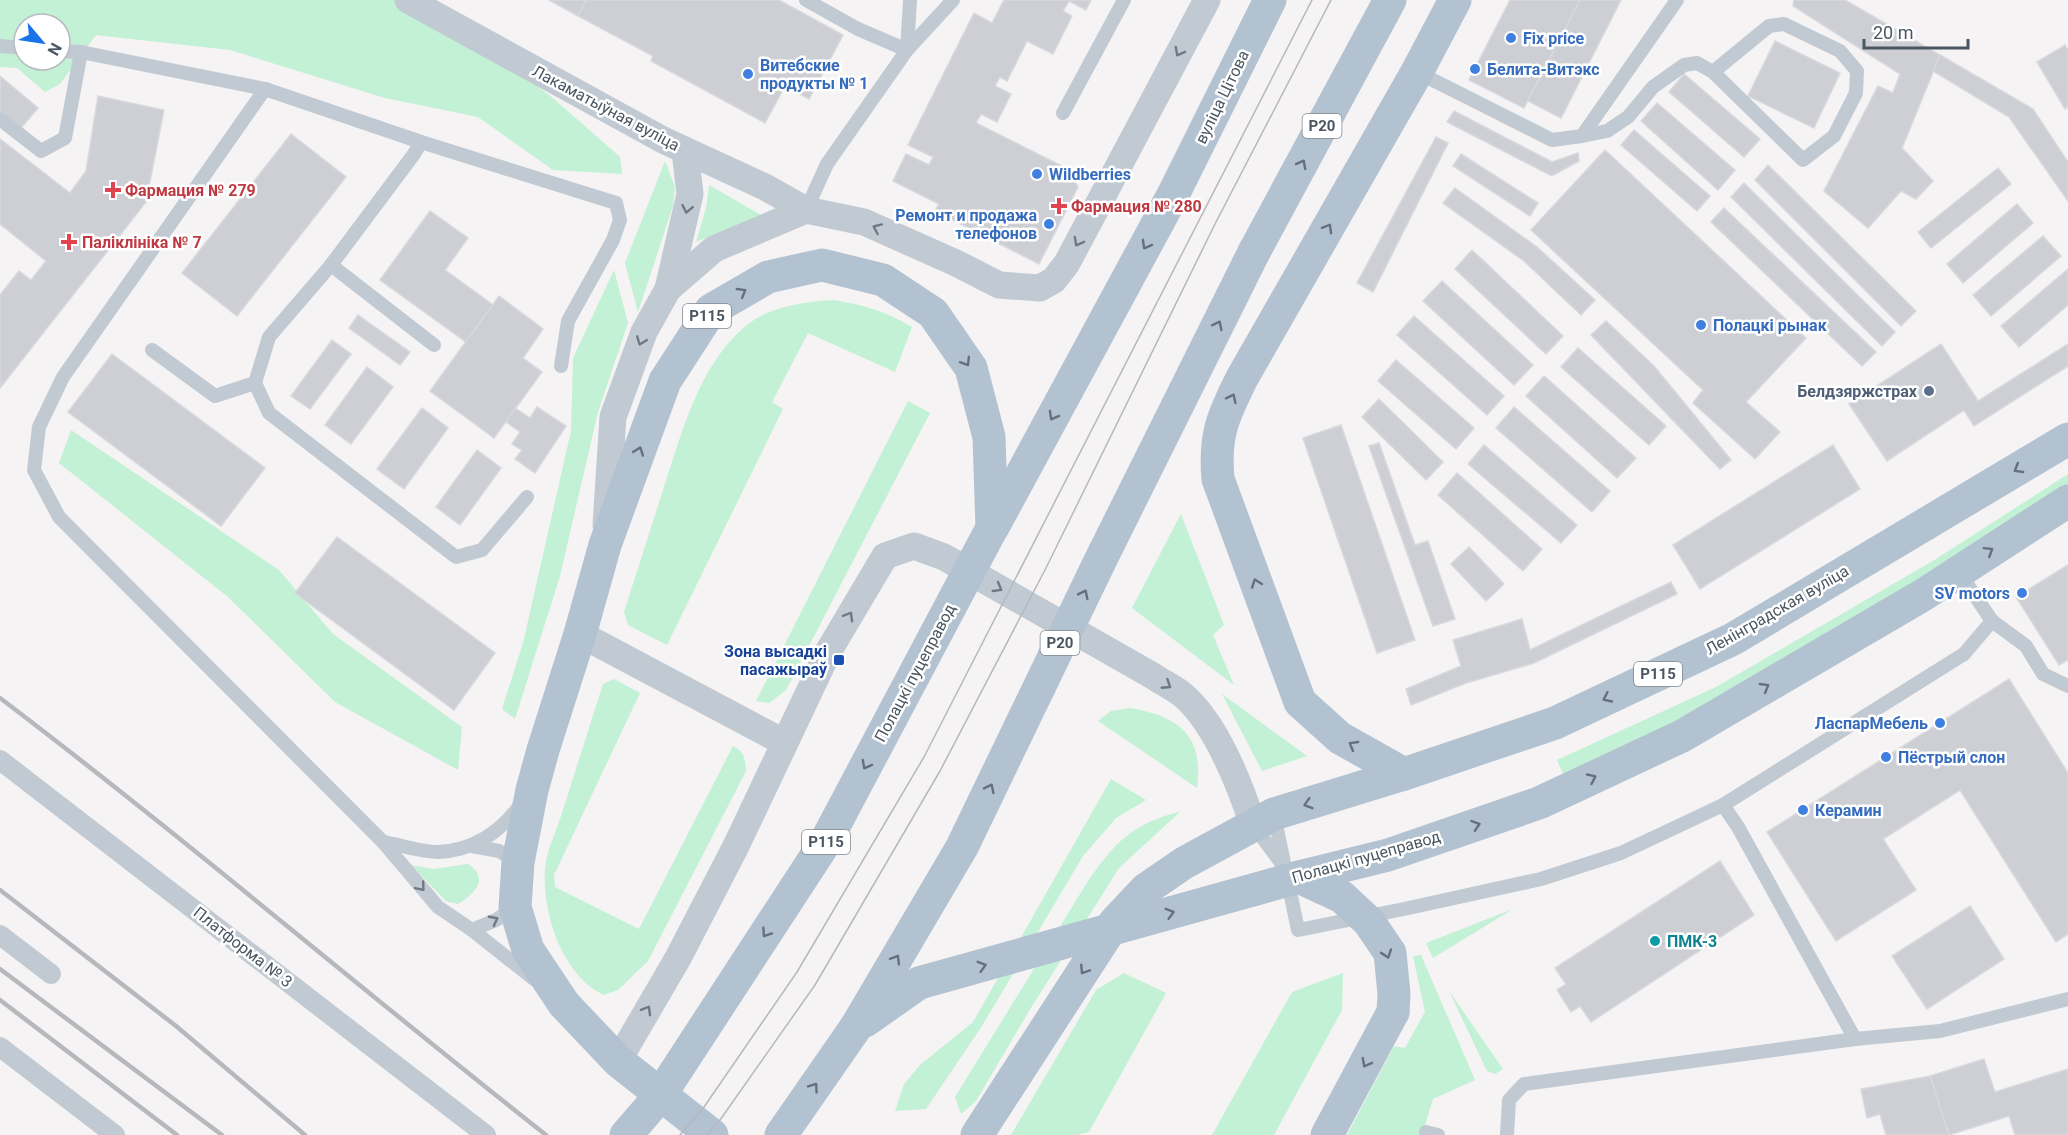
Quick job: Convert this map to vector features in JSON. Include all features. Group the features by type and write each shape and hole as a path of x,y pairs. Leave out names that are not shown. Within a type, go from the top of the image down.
{"main road":[{"name":"вуліца Цітова","path":"1174,193 1270,0"},
{"name":"Полацкі пуцеправод","path":"781,1135 856,1027 962,847 1101,559 1254,252 1390,0"},
{"path":"1404,774 1340,738 1300,702 1218,479 1216,456 1218,436 1229,404 1242,378 1417,72 1455,0"},
{"name":"Полацкі пуцеправод","path":"626,1135 659,1097 826,841 992,528 1174,193"},
{"name":"Р115","path":"712,1135 618,1060 564,1004 528,950 515,907 518,862 532,790 605,545 665,381 711,310 768,276 822,265 883,280 933,313 971,368 989,437 992,528"},
{"name":"Ленінградская вуліца","path":"1404,774 1555,723 1733,639 2068,439"},
{"path":"1958,571 2068,501"},
{"name":"Полацкі пуцеправод","path":"856,1027 919,983 1292,873 1388,855 1539,803 1682,736 1923,595 1958,571"},
{"name":"Р115","path":"977,1135 1115,922 1146,889 1184,863 1264,820 1404,774"},
{"path":"1292,873 1342,897 1369,922 1390,953 1394,994 1393,1012 1327,1135"}],"street":[{"name":"Лакаматыўная вуліца","path":"408,0 684,151 765,187 806,210 864,222 999,285 1040,288 1054,280 1067,263 1207,0"},
{"path":"605,545 613,417 644,332 668,289 690,194 684,151"},
{"path":"668,289 714,249 806,210"},
{"path":"618,1060 678,958 736,846 828,652 885,556 914,546 944,557 1153,676 1183,696 1202,715 1237,781 1264,820"},
{"path":"580,634 785,743"},
{"name":"Платформа № 3","path":"0,760 486,1135"},
{"path":"0,935 51,974"},
{"path":"0,1047 116,1135"}],"lane":[{"path":"806,0 858,29 907,50"},
{"path":"907,50 910,0"},
{"path":"806,210 826,164 907,50 953,0"},
{"path":"1063,113 1124,0"},
{"path":"1582,136 1677,0"},
{"path":"1417,72 1552,140 1607,131 1628,117 1653,87 1684,65 1696,63 1713,72 1803,160 1834,136 1856,93 1857,71 1840,51 1784,24 1769,26 1713,72"},
{"path":"72,52 265,89 421,142 616,203 620,220 613,240 568,321 561,366"},
{"path":"0,119 41,151 65,138 81,52"},
{"path":"265,89 63,377 39,427 34,470 59,517 383,842 438,907 472,930 564,1004"},
{"path":"421,142 332,265 269,337 255,384 269,413 456,556 482,550 527,496"},
{"path":"332,265 434,345"},
{"path":"152,350 215,396 255,384"},
{"path":"1958,571 1992,621 2026,646 2043,674 2068,686"},
{"path":"1264,820 1292,873 1298,930 1541,879 1621,853 1724,805 1964,654 1992,621"},
{"path":"472,846 494,833 516,811 532,790"},
{"path":"1724,805 1855,1039"},
{"path":"1264,820 1292,873"},
{"path":"383,842 438,852 472,846 499,851 518,862"},
{"path":"472,930 496,920 515,907"},
{"path":"1507,1135 1509,1100 1524,1084 1855,1039 1940,1031 2068,999"}],"green space":[{"path":"0,0 405,0 505,61 554,99 620,157 622,174 553,170 478,117 385,98 230,50 96,35 72,68 72,12 12,12 12,68 0,67"},
{"path":"22,72 69,72 60,84 45,92"},
{"path":"665,161 675,187 673,206 638,312 625,263"},
{"path":"709,185 761,215 696,242 706,208"},
{"path":"614,270 628,323 598,412 560,576 515,719 502,709 523,643 571,431 573,358"},
{"path":"833,300 874,309 912,327 895,372 808,333 772,402 783,409 667,645 628,625 624,612 677,446 694,401 716,360 730,341 747,325 766,313 799,304"},
{"path":"908,401 930,413 786,690 769,703 756,701"},
{"path":"71,430 279,570 333,634 462,727 458,770 335,702 228,597 59,463"},
{"path":"2068,474 2068,486 1941,568 1721,699 1565,779 1557,760 1716,687 1936,559"},
{"path":"1181,514 1224,625 1213,635 1234,685 1132,608"},
{"path":"614,679 640,693 554,875 555,887 639,929 733,746 744,756 746,771 648,961 618,990 604,995 589,986 577,973 566,958 558,941 547,904 545,869 549,849 603,684"},
{"path":"1222,694 1307,756 1262,771"},
{"path":"1130,708 1162,716 1184,731 1192,742 1196,754 1197,788 1098,721 1111,711"},
{"path":"1111,779 1146,800 1116,818 1083,856 982,1026 926,1109 895,1111 904,1084 920,1065 973,1022"},
{"path":"1181,811 1119,868 1029,1011 976,1101 961,1114 955,1097 1098,867 1117,845 1137,828"},
{"path":"468,864 475,869 478,875 478,886 470,896 458,904 446,901 411,865 434,869"},
{"path":"1513,909 1433,958 1426,943"},
{"path":"1421,955 1475,1080 1433,1099 1422,1135 1347,1135 1394,1046 1405,1048 1425,1012 1413,956"},
{"path":"1124,973 1166,993 1089,1132 1077,1135 1011,1135 1096,990"},
{"path":"1343,973 1342,1010 1274,1135 1212,1135 1292,992"},
{"path":"1449,991 1503,1069 1495,1074 1487,1071"}],"building":[{"path":"549,0 586,0 578,16"},
{"name":"Витебские продукты № 1","path":"586,0 779,0 843,35 809,99 785,86 765,123 651,61 653,56 578,16"},
{"path":"1004,0 1091,0 1086,10 1069,1 1063,11 1072,16 1053,54 1027,41 1007,81 1000,77 995,86 1011,94 997,122 981,114 976,123 1068,169 1078,187 1039,264 935,211 939,204 893,181 906,154 929,165 933,157 908,145 974,13 992,23"},
{"path":"1510,0 1580,0 1524,108 1469,80"},
{"path":"1580,0 1621,0 1561,118 1528,101"},
{"path":"1794,0 1845,0 1940,55 1902,148 1933,181 1916,199 1901,191 1868,228 1824,191 1878,86 1893,93 1900,74 1793,6"},
{"path":"1775,41 1840,73 1814,128 1748,96"},
{"path":"2065,45 2068,50 2068,107 2065,109 2037,62"},
{"path":"1940,55 2033,109 2068,162 2068,201 2009,117 1933,71"},
{"path":"1684,74 1760,139 1744,157 1669,92"},
{"path":"0,76 38,108 21,128 0,111"},
{"name":"Паліклініка № 7","path":"98,96 164,110 146,202 0,388 0,295 19,271 31,280 46,261 0,224 0,139 70,193 86,171"},
{"path":"1657,103 1735,170 1718,190 1641,121"},
{"path":"1454,111 1552,162 1578,153 1579,161 1552,176 1447,122"},
{"path":"1634,130 1710,196 1697,211 1621,145"},
{"path":"291,134 346,177 237,316 182,273"},
{"path":"1436,137 1448,143 1373,292 1357,283"},
{"path":"1605,150 1806,338 1746,402 1780,432 1755,459 1693,403 1703,390 1531,230"},
{"path":"1461,154 1538,203 1530,216 1453,166"},
{"path":"1768,165 1916,311 1901,326 1755,180"},
{"path":"1998,168 2011,184 1931,248 1918,232"},
{"path":"1744,183 1895,332 1882,346 1731,197"},
{"path":"1455,188 1537,247 1595,300 1581,315 1524,261 1443,203"},
{"path":"2017,204 2033,223 1963,283 1947,264"},
{"path":"1724,208 1876,352 1862,366 1711,222"},
{"path":"430,211 468,238 445,270 493,305 466,342 380,280"},
{"path":"2043,236 2061,256 1991,316 1973,295"},
{"path":"1472,250 1563,336 1546,354 1455,269"},
{"path":"2068,269 2068,305 2019,347 2001,326"},
{"path":"1442,281 1533,365 1514,385 1423,301"},
{"path":"499,296 543,329 523,358 542,372 494,438 430,391"},
{"path":"358,315 410,352 400,365 349,328"},
{"path":"1414,316 1504,396 1487,415 1397,335"},
{"path":"1606,321 1654,366 1731,460 1720,469 1591,335"},
{"path":"332,340 351,354 310,409 291,396"},
{"path":"1941,344 1978,401 2068,344 2068,366 1974,426 1964,410 1887,461 1849,404"},
{"path":"1578,348 1666,426 1649,445 1561,367"},
{"path":"112,354 265,468 221,526 68,412"},
{"path":"1396,360 1474,428 1456,449 1378,381"},
{"path":"367,367 393,387 351,444 325,425"},
{"path":"1544,376 1636,458 1617,478 1526,396"},
{"path":"1379,399 1443,462 1426,480 1362,417"},
{"path":"537,407 566,426 535,473 515,459 522,450 512,444 520,432 506,422 515,408 530,418"},
{"path":"1514,407 1610,491 1592,512 1496,428"},
{"path":"422,408 448,428 404,489 377,469"},
{"path":"1341,425 1415,640 1377,653 1303,438"},
{"path":"1379,443 1415,545 1428,541 1455,619 1433,626 1369,446"},
{"path":"1484,445 1577,525 1561,543 1468,464"},
{"path":"1833,445 1860,489 1700,589 1673,545"},
{"path":"477,450 501,468 460,525 436,507"},
{"path":"1457,473 1542,549 1523,571 1438,495"},
{"path":"337,537 495,653 454,710 295,593"},
{"path":"1469,547 1504,584 1486,601 1451,564"},
{"path":"2068,565 2068,660 2059,665 2016,597"},
{"path":"1671,582 1677,594 1534,663 1466,683 1411,705 1406,689 1461,666 1453,640 1522,619 1530,650"},
{"path":"2009,679 2068,773 2068,934 2056,942 1960,790 1883,839 1916,890 1836,941 1767,832"},
{"name":"ПМК-3","path":"1720,861 1754,915 1591,1022 1580,1006 1571,1012 1557,990 1566,984 1555,968"},
{"path":"1970,906 2004,959 1927,1009 1892,956"},
{"path":"1984,1059 1995,1092 2068,1069 2068,1135 2015,1135 2009,1116 1949,1135 1930,1076"},
{"path":"1930,1076 1949,1135 1886,1135 1880,1114 1867,1118 1861,1089"}],"tram line":[{"path":"680,1135 704,1107 797,972 924,757 1312,0"},
{"path":"707,1135 815,985 940,771 1046,568 1215,224 1331,0"}],"railway":[{"path":"0,698 138,806 546,1135"},
{"path":"0,890 176,1026 305,1135"},
{"path":"0,969 222,1135"},
{"path":"0,1000 177,1135"}],"place":[{"name":"Fix price","path":"1511,38"},
{"name":"Белита-Витэкс","path":"1475,69"},
{"name":"Витебские продукты № 1","path":"748,74"},
{"name":"Wildberries","path":"1037,174"},
{"name":"Фармация № 279","path":"113,190"},
{"name":"Фармация № 280","path":"1059,206"},
{"name":"Ремонт и продажа телефонов","path":"1049,224"},
{"name":"Паліклініка № 7","path":"69,242"},
{"name":"Полацкі рынак","path":"1701,325"},
{"name":"Белдзяржстрах","path":"1929,391"},
{"name":"SV motors","path":"2022,593"},
{"name":"Зона высадкі пасажыраў","path":"839,660"},
{"name":"ЛаспарМебель","path":"1940,723"},
{"name":"Пёстрый слон","path":"1886,757"},
{"name":"Керамин","path":"1803,810"},
{"name":"ПМК-3","path":"1655,941"}]}
